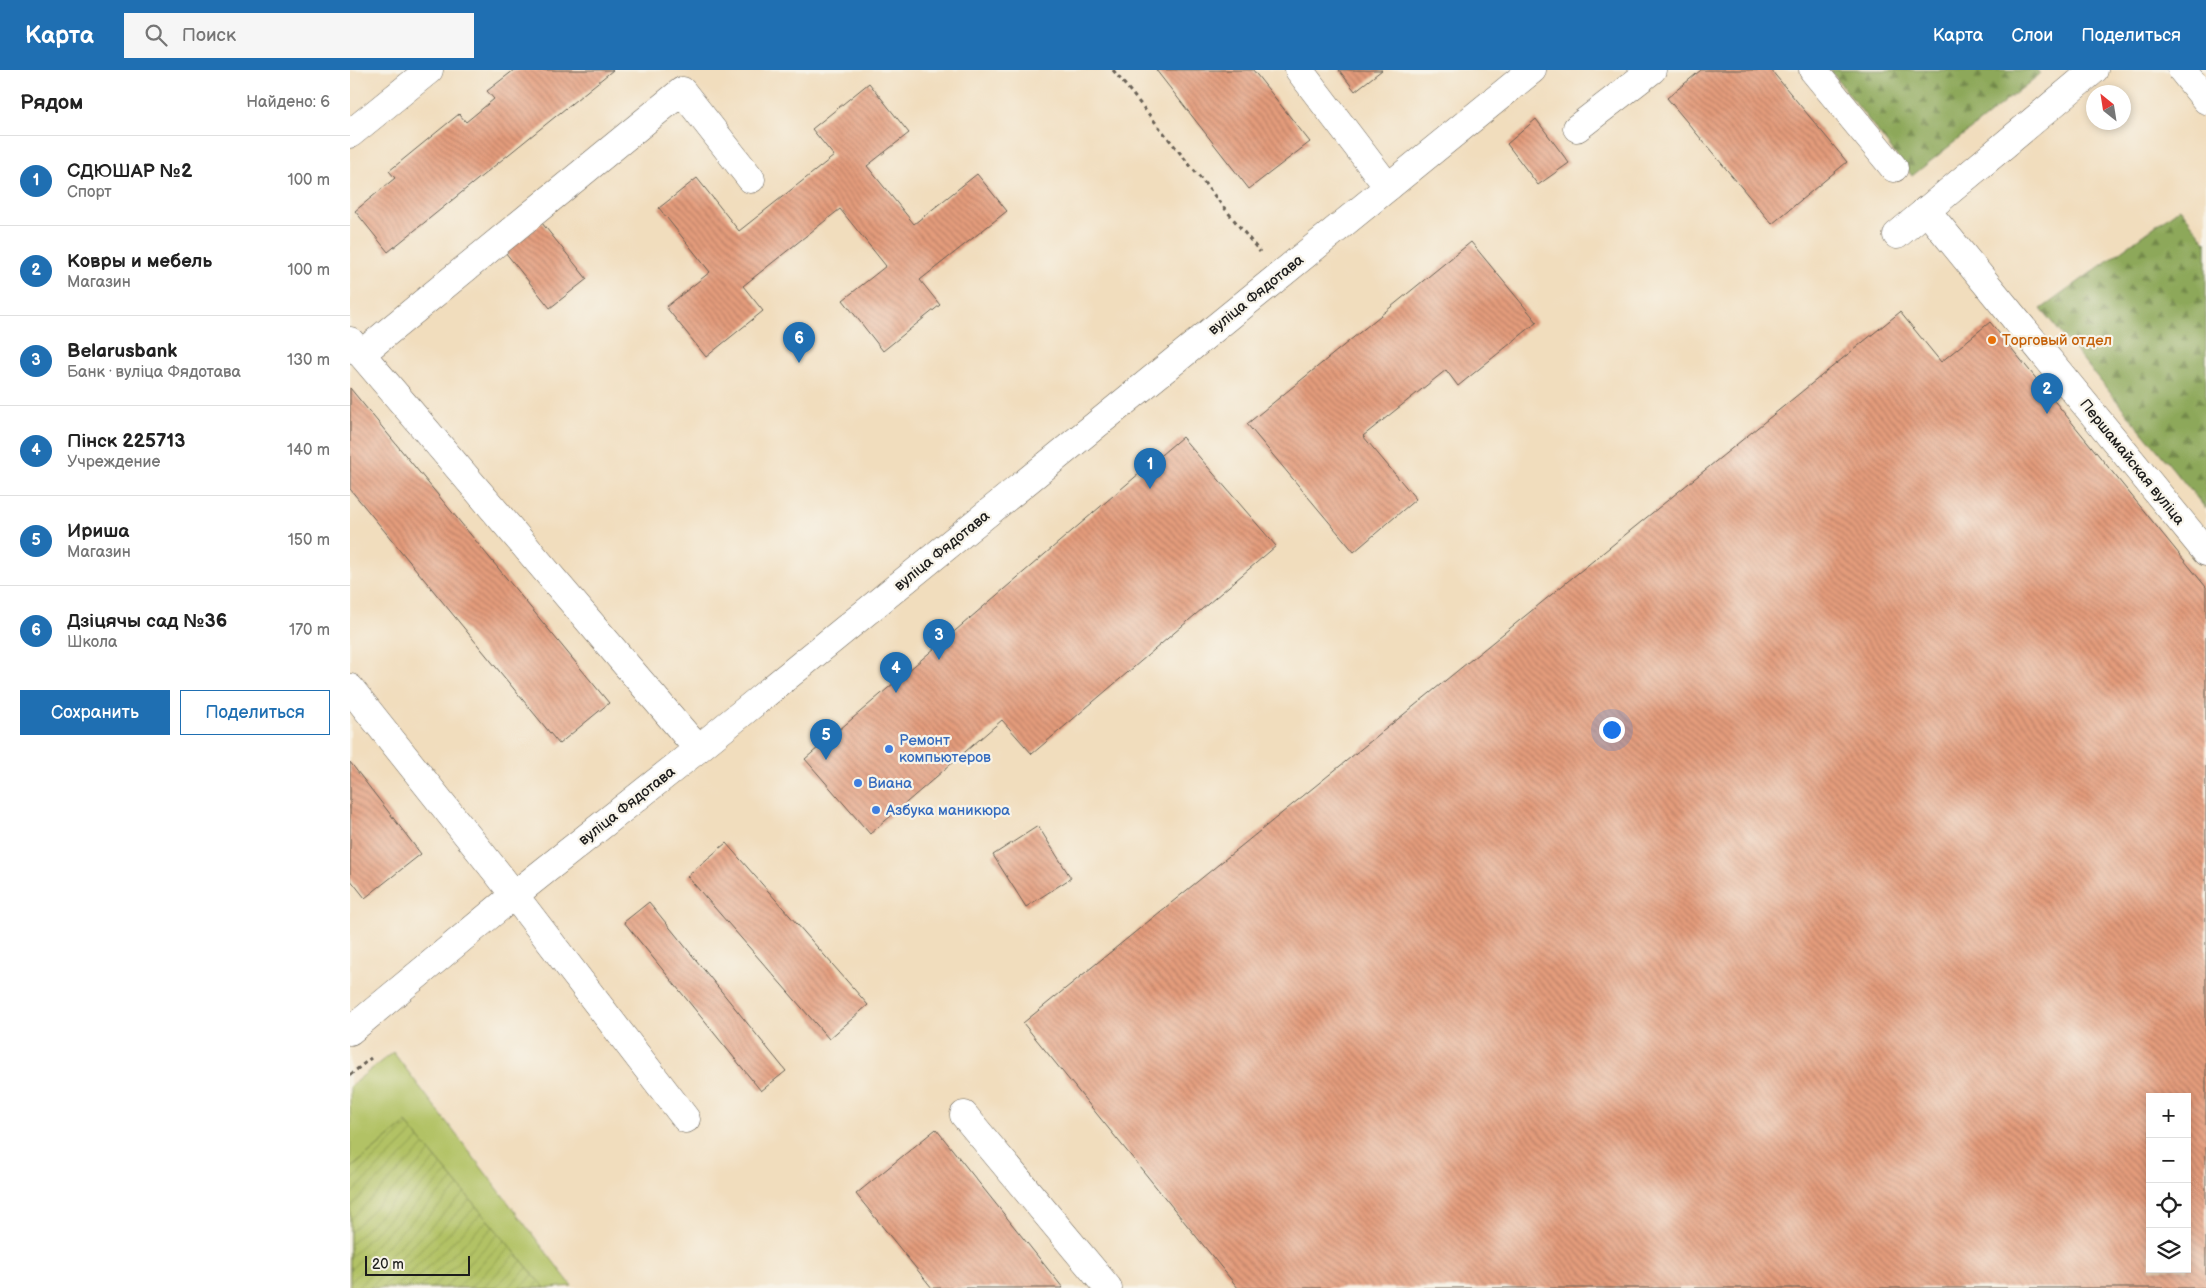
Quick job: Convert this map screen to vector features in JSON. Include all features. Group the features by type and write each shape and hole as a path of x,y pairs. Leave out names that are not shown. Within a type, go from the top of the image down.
{"street":[{"path":"350,134 429,70"},
{"path":"1299,70 1388,187"},
{"name":"вуліца Фядотава","path":"350,1030 1532,70"},
{"path":"1577,128 1652,70"},
{"path":"1813,70 1894,168"},
{"path":"1897,235 2094,70"},
{"path":"2182,70 2206,100"},
{"path":"698,749 355,348 682,91 751,179"},
{"name":"Першамайская вуліца","path":"1926,210 2206,552"},
{"path":"350,688 498,874 686,1119"},
{"path":"964,1115 1108,1288"}],"path":[{"path":"1113,70 1280,276"}],"green space":[{"path":"1830,70 2037,70 2040,74 1912,176"},
{"path":"2180,208 2206,242 2206,509 2041,309"},
{"path":"393,1052 572,1286 550,1288 350,1288 350,1086"},
{"path":"406,1123 545,1288 350,1288 350,1169"}],"building":[{"path":"514,70 613,70 388,252 355,211 395,178 389,171 459,114 466,122 494,99 487,91"},
{"path":"1156,70 1253,70 1310,142 1249,189"},
{"path":"1339,70 1382,70 1355,91"},
{"path":"1701,70 1771,70 1847,162 1772,224 1667,98"},
{"path":"869,83 909,133 867,166 914,224 977,174 1007,211 920,280 940,305 883,351 843,300 886,266 840,209 743,286 763,311 706,357 666,307 710,272 659,208 697,178 739,231 834,156 812,129"},
{"path":"1536,119 1569,163 1538,185 1507,144"},
{"path":"542,223 587,279 550,308 505,252"},
{"path":"1471,242 1537,322 1458,386 1446,370 1363,436 1416,499 1354,552 1247,424"},
{"path":"1900,312 1941,362 1990,322 2206,587 2206,1288 1238,1288 1023,1023"},
{"path":"350,388 609,703 559,744 350,489"},
{"path":"1182,437 1276,546 1032,754 1002,720 870,834 805,759"},
{"path":"350,762 421,854 365,898 350,879"},
{"path":"1038,826 1071,878 1026,907 993,855"},
{"path":"726,843 868,1005 829,1039 687,876"},
{"path":"649,902 786,1071 761,1091 624,922"},
{"path":"936,1129 1063,1288 932,1288 856,1194"}],"place":[{"name":"Торговый отдел","path":"1992,340"},
{"name":"Дзіцячы сад №36","path":"799,363"},
{"name":"Ковры и мебель","path":"2047,414"},
{"name":"СДЮШАР №2","path":"1150,489"},
{"name":"Belarusbank","path":"939,660"},
{"name":"Пінск 225713","path":"896,693"},
{"name":"Ремонт компьютеров","path":"889,749"},
{"name":"Ириша","path":"826,760"},
{"name":"Виана","path":"858,783"},
{"name":"Азбука маникюра","path":"876,810"}]}
